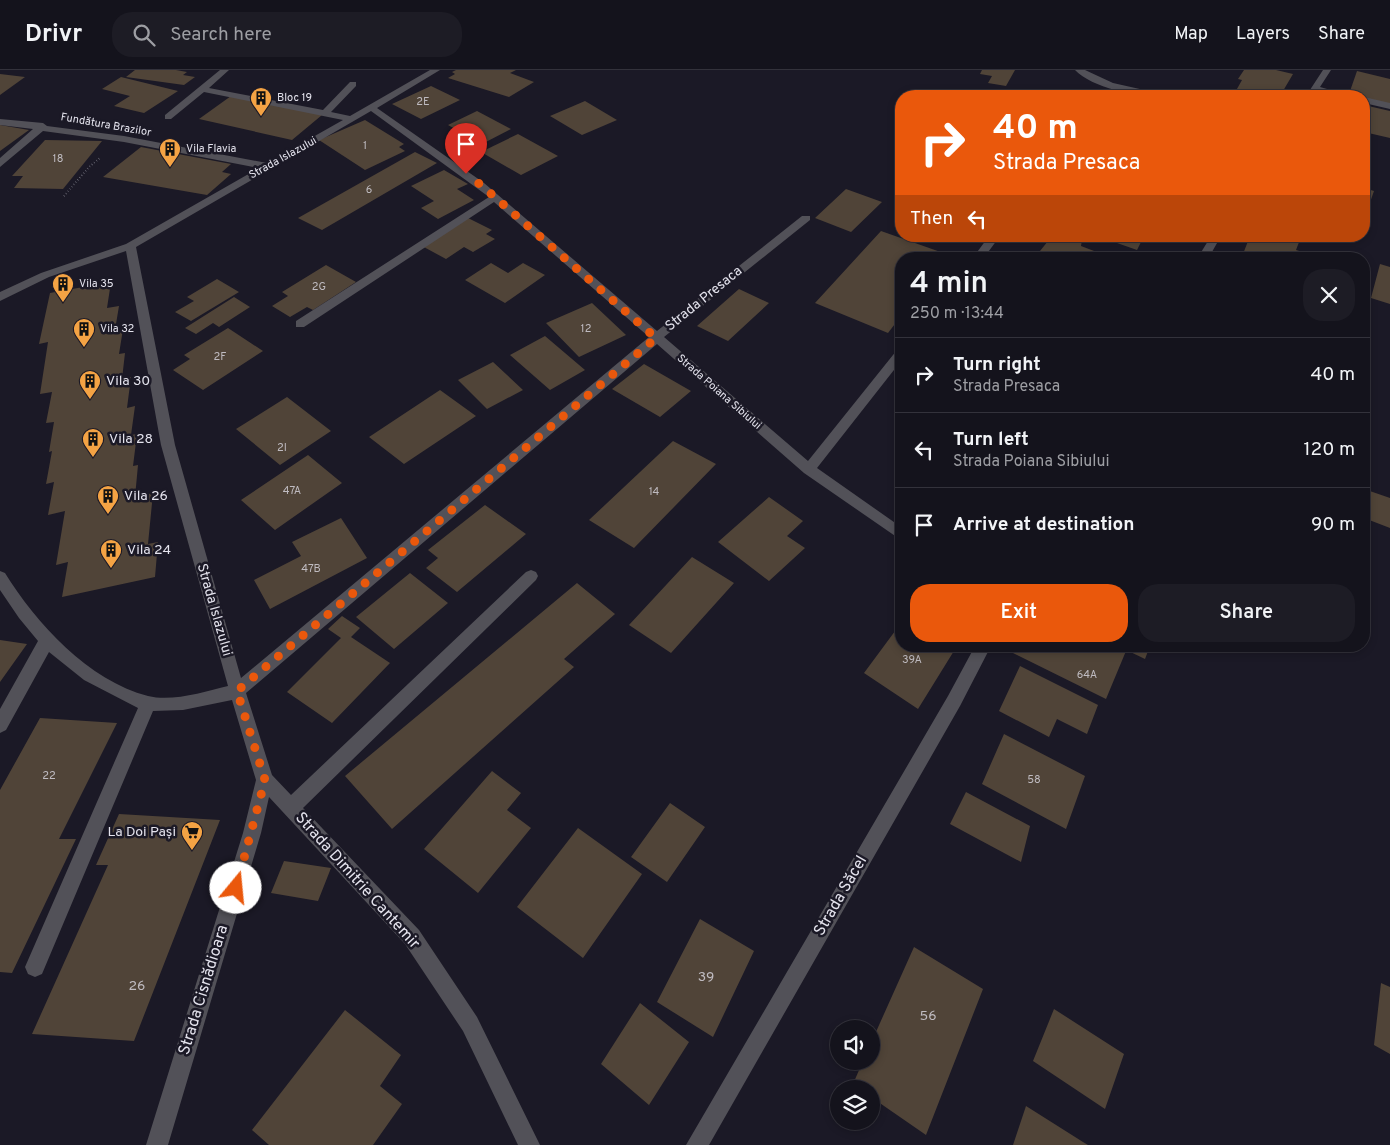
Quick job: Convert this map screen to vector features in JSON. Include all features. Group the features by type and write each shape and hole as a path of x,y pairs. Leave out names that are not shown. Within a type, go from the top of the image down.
{"street":[{"path":"168,117 225,70"},
{"name":"Strada Islazului","path":"0,297 45,275 130,246 266,166 353,119 436,70"},
{"path":"1079,70 1099,81 1132,90"},
{"path":"1323,90 1315,88 1327,70"},
{"path":"325,113 352,84"},
{"path":"203,88 353,119"},
{"path":"1370,101 1390,106"},
{"name":"Strada Poiana Sibiului","path":"372,108 495,197 656,338 809,468 895,530"},
{"name":"Fundătura Brazilor","path":"0,122 43,126 124,139 266,166"},
{"path":"0,164 10,152 43,126"},
{"path":"300,324 495,197"},
{"name":"Strada Presaca","path":"237,691 656,338 806,218"},
{"path":"982,252 990,242"},
{"name":"Strada Islazului","path":"130,246 168,445 237,691"},
{"path":"809,468 895,360"},
{"path":"290,808 530,576"},
{"path":"0,577 7,589 47,640 70,662 117,691 148,704 185,703 237,691 265,780"},
{"path":"0,725 47,640"},
{"name":"Strada Săcel","path":"697,1145 954,701 980,652"},
{"path":"35,967 148,704"},
{"name":"Strada Dimitrie Cantemir","path":"265,780 412,937 470,1024 528,1145"},
{"name":"Strada Cisnădioara","path":"157,1145 252,833 265,780"}],"path":[{"path":"64,196 89,167 124,139"}],"building":[{"path":"135,70 176,70 187,72 183,75 195,77 184,85 126,77"},
{"path":"456,70 516,70 510,73 534,82 509,97 448,78 455,74 452,72"},
{"path":"982,70 1015,70 1006,86 988,83 992,76 980,74"},
{"path":"1244,70 1276,70 1293,74 1284,90 1236,90 1242,80 1238,79"},
{"path":"1357,71 1390,79 1390,104 1370,99 1370,90 1350,90"},
{"path":"0,74 25,77 0,95"},
{"path":"121,77 178,91 144,113 114,106 130,96 102,89"},
{"path":"431,86 460,100 421,119 392,104"},
{"name":"Bloc 19","path":"231,96 322,115 292,140 199,119"},
{"path":"585,101 617,120 582,135 550,116"},
{"path":"1370,106 1390,111 1390,138 1370,133"},
{"path":"477,111 511,129 482,144 448,125"},
{"path":"365,120 404,144 399,147 405,151 365,170 319,140"},
{"path":"0,125 29,130 0,151"},
{"path":"518,134 558,156 521,175 481,152"},
{"path":"45,140 102,141 63,189 14,188 23,176 12,176"},
{"name":"Vila Flavia","path":"141,147 231,164 222,172 231,174 207,195 103,177"},
{"path":"415,152 437,163 322,230 298,218"},
{"path":"444,170 468,184 457,189 474,200 438,219 421,208 434,201 411,186"},
{"path":"846,189 882,202 851,232 815,218"},
{"path":"1370,190 1374,191 1370,202"},
{"path":"468,218 492,230 486,234 495,239 473,252 464,247 446,259 422,246"},
{"path":"881,231 895,236 895,242 912,242 940,252 895,252 895,324 888,333 815,303"},
{"path":"1047,242 1082,242 1081,246 1097,252 1043,252 1040,251"},
{"path":"1114,242 1141,242 1137,250"},
{"path":"1248,242 1299,242 1296,250 1302,252 1244,252"},
{"path":"491,263 508,273 523,263 545,275 505,303 465,280"},
{"path":"1380,264 1390,267 1390,304 1371,298"},
{"path":"326,265 356,282 313,310 307,307 290,317 272,306 288,296 282,292"},
{"path":"217,279 239,292 191,321 175,312 194,301 187,297"},
{"path":"111,282 107,308 119,306 115,330 123,329 119,354 125,353 122,379 131,377 127,408 135,406 131,435 137,434 133,466 138,465 135,497 153,493 148,544 158,542 155,577 62,597 68,562 56,565 65,511 48,515 54,482 46,484 52,451 49,452 54,422 46,423 52,392 40,394 48,342 39,344 50,293"},
{"path":"739,289 769,303 728,341 697,326"},
{"path":"234,297 250,307 219,327 213,323 196,334 185,328"},
{"path":"592,303 626,335 579,357 546,323"},
{"path":"228,328 263,351 203,390 173,370 190,359 184,355"},
{"path":"545,336 585,370 550,390 510,355"},
{"path":"493,362 523,390 487,409 458,380"},
{"path":"644,364 691,391 660,417 612,389"},
{"path":"440,390 476,416 404,464 369,437"},
{"path":"287,397 331,431 280,465 236,429"},
{"path":"673,441 716,464 634,548 589,520"},
{"path":"308,455 342,483 275,530 241,500"},
{"path":"1370,491 1390,498 1390,528 1370,520"},
{"path":"769,497 803,521 787,536 805,548 769,581 718,542"},
{"path":"485,505 526,534 457,592 426,568 438,558 428,550"},
{"path":"341,518 367,558 270,609 254,580 301,556 292,542"},
{"path":"692,557 734,583 671,653 629,625"},
{"path":"410,573 448,603 394,649 356,617"},
{"path":"577,583 615,614 564,659 574,667 392,829 345,776"},
{"path":"342,616 360,628 351,637 390,663 332,723 287,692 341,638 328,629"},
{"path":"895,631 895,652 953,652 918,709 864,673"},
{"path":"0,640 27,644 0,682"},
{"path":"1011,652 1126,652 1106,699"},
{"path":"1130,652 1148,652 1145,659"},
{"path":"1020,666 1098,705 1087,734 1057,719 1049,737 999,711"},
{"path":"40,718 117,723 59,839 76,839 12,973 0,972 0,790"},
{"path":"1004,734 1085,776 1066,829 982,784"},
{"path":"492,771 521,793 507,810 531,828 478,893 424,849"},
{"path":"966,792 1030,826 1021,862 950,824"},
{"path":"670,803 705,827 667,882 631,857"},
{"path":"119,814 220,820 134,1041 32,1034 108,865 96,865"},
{"path":"578,828 642,874 583,958 517,907"},
{"path":"284,861 331,868 318,901 271,893"},
{"path":"700,919 754,951 713,1037 657,1002"},
{"path":"914,947 983,989 926,1135 880,1103 880,1080 855,1080 859,1070 880,1070 880,1023"},
{"path":"1381,983 1390,987 1390,1054 1374,1045"},
{"path":"640,1003 689,1042 649,1105 601,1064"},
{"path":"1054,1009 1124,1054 1105,1109 1033,1061"},
{"path":"345,1010 401,1055 380,1086 402,1104 373,1145 269,1145 252,1130"},
{"path":"1026,1106 1083,1142 1088,1145 1013,1145"}],"place":[{"name":"Bloc 19","path":"261,117"},
{"name":"Vila Flavia","path":"170,168"},
{"name":"Vila 35","path":"63,303"},
{"name":"Vila 32","path":"84,348"},
{"name":"Vila 30","path":"90,400"},
{"name":"Vila 28","path":"93,458"},
{"name":"Vila 26","path":"108,515"},
{"name":"Vila 24","path":"111,569"},
{"name":"La Doi Pași","path":"192,851"}],"route":[{"path":"236,888 265,780 237,691 656,338 466,174"}]}
